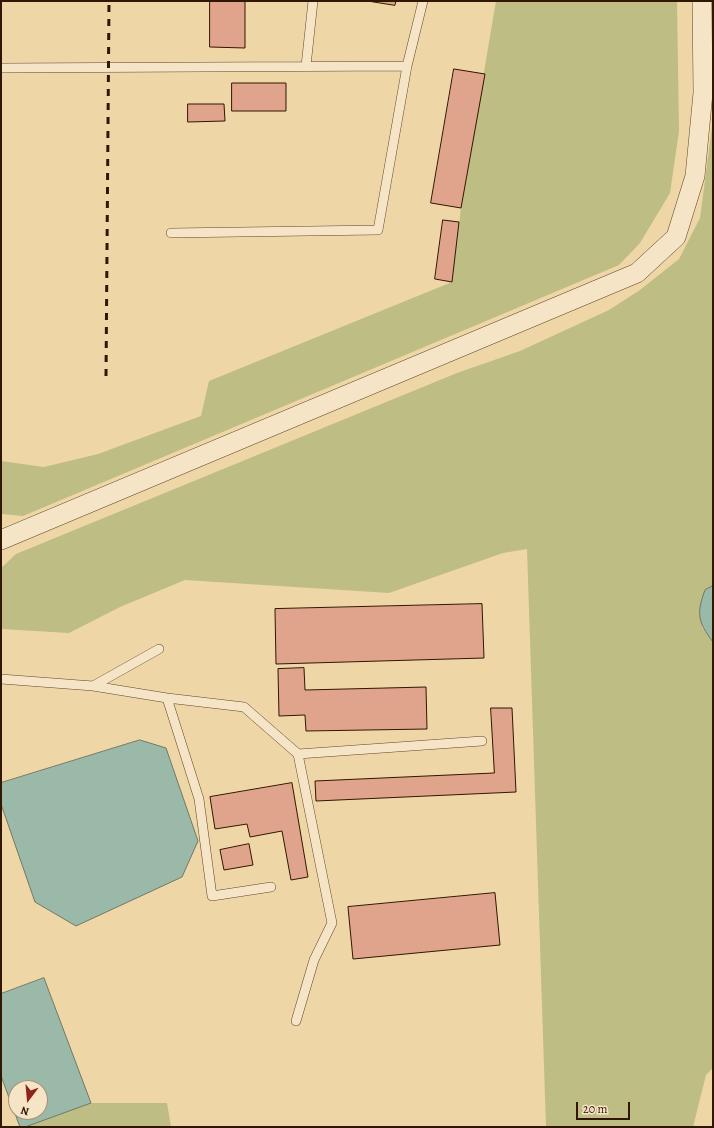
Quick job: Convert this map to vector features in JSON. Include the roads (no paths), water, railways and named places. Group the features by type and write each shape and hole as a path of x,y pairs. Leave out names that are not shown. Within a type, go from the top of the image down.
{"street":[{"path":"1,540 534,318 637,273 676,238 695,176 703,93 702,1"}],"lane":[{"path":"306,66 313,1"},
{"path":"171,233 378,230 407,66 423,1"},
{"path":"1,68 407,66"},
{"path":"93,686 158,649"},
{"path":"1,679 93,686 167,698 244,707 298,754 332,923 314,960 296,1021"},
{"path":"167,698 199,799 212,896 271,887"},
{"path":"298,754 482,741"}],"railway":[{"path":"106,376 109,1"}]}
